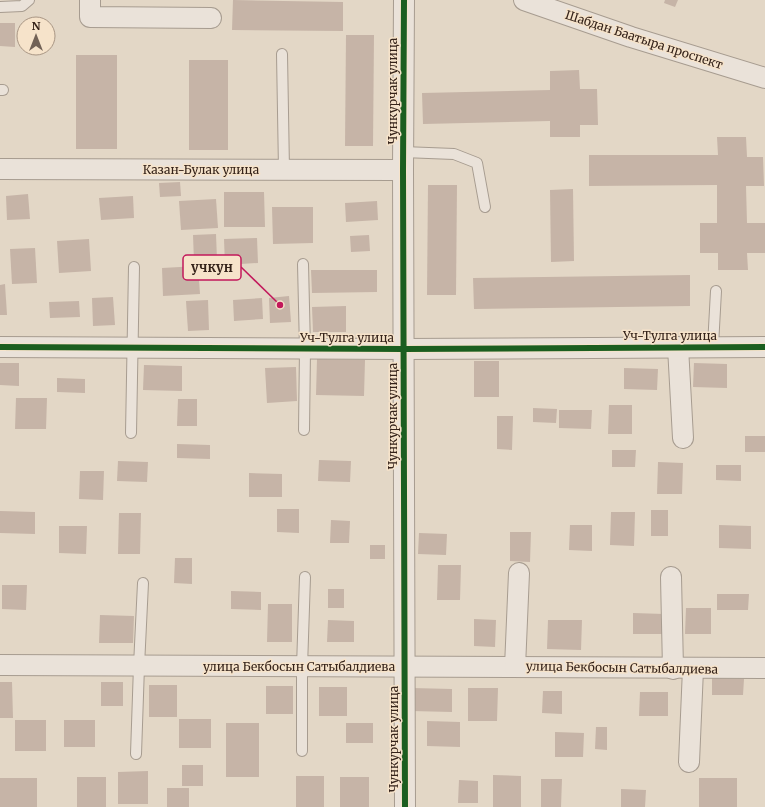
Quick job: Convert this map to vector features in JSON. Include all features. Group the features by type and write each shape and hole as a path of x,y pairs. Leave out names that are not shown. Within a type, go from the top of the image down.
{"street":[{"path":"90,0 90,17 211,18"},
{"name":"Чункурчак улица","path":"404,0 405,807"},
{"name":"Шабдан Баатыра проспект","path":"524,0 631,37 765,78"},
{"name":"Казан-Булак улица","path":"0,169 284,170 403,161"},
{"name":"Уч-Тулга улица","path":"0,347 305,349 713,346 765,347"},
{"path":"678,347 683,438"},
{"path":"515,667 518,573"},
{"path":"671,577 673,669"},
{"name":"улица Бекбосын Сатыбалдиева","path":"0,665 673,669 765,668"},
{"path":"689,762 693,669"}],"lane":[{"path":"0,8 22,6 29,0"},
{"path":"282,54 284,170"},
{"path":"403,161 454,154 477,163 485,207"},
{"path":"303,264 305,349 304,430"},
{"path":"131,433 134,267"},
{"path":"713,346 716,291"},
{"path":"302,751 302,667 305,576"},
{"path":"136,754 143,583"}],"building":[{"path":"233,0 343,2 343,31 232,30"},
{"path":"665,0 678,0 675,7 664,3"},
{"path":"0,23 15,23 15,47 0,46"},
{"path":"346,35 374,35 373,146 345,146"},
{"path":"76,55 117,55 117,149 76,149"},
{"path":"189,60 228,60 228,150 189,150"},
{"path":"579,70 580,89 597,89 598,125 580,125 580,137 550,137 550,121 423,124 422,93 550,90 550,71"},
{"path":"717,137 746,137 747,157 763,157 764,186 746,186 747,223 765,223 765,253 747,253 748,270 718,270 718,253 700,253 700,223 717,223 717,185 589,186 589,155 718,155"},
{"path":"180,182 181,196 160,197 159,183"},
{"path":"428,185 457,185 456,295 427,295"},
{"path":"573,189 574,261 551,262 550,190"},
{"path":"224,192 264,192 265,227 224,227"},
{"path":"28,194 30,219 7,220 6,196"},
{"path":"133,196 134,218 101,220 99,198"},
{"path":"216,199 218,228 181,230 179,201"},
{"path":"377,201 378,220 346,222 345,203"},
{"path":"272,207 313,207 313,243 273,244"},
{"path":"216,234 217,260 194,261 193,235"},
{"path":"369,235 370,251 351,252 350,236"},
{"path":"257,238 258,263 225,265 224,239"},
{"path":"89,239 91,271 59,273 57,241"},
{"path":"35,248 37,283 12,284 10,249"},
{"path":"198,266 200,294 163,296 162,268"},
{"path":"311,270 377,270 377,292 312,293"},
{"path":"690,275 690,306 474,309 473,278"},
{"path":"5,284 7,315 0,315 0,285"},
{"path":"289,296 291,322 270,323 269,298"},
{"path":"113,297 115,325 93,326 92,298"},
{"path":"262,298 263,319 234,321 233,300"},
{"path":"208,300 209,330 188,331 186,301"},
{"path":"79,301 80,317 50,318 49,302"},
{"path":"346,306 346,332 313,332 312,307"},
{"path":"317,359 365,360 364,396 316,395"},
{"path":"474,361 499,361 499,397 474,397"},
{"path":"0,363 19,363 19,386 0,385"},
{"path":"694,363 727,364 727,388 693,387"},
{"path":"144,365 182,366 182,391 143,390"},
{"path":"296,367 297,401 267,403 265,368"},
{"path":"624,368 658,369 657,390 624,389"},
{"path":"57,378 85,379 85,393 57,392"},
{"path":"16,398 47,398 46,429 15,429"},
{"path":"178,399 197,399 197,426 177,426"},
{"path":"609,405 632,405 632,434 608,434"},
{"path":"533,408 557,409 556,423 533,422"},
{"path":"559,410 592,410 591,429 559,428"},
{"path":"497,416 513,416 512,450 497,449"},
{"path":"745,436 765,436 765,452 745,452"},
{"path":"177,444 210,445 210,459 177,458"},
{"path":"612,450 636,450 635,467 612,467"},
{"path":"319,460 351,461 350,482 318,481"},
{"path":"118,461 148,462 147,482 117,481"},
{"path":"658,462 683,463 682,494 657,494"},
{"path":"716,465 741,465 741,481 716,480"},
{"path":"80,471 104,471 103,500 79,499"},
{"path":"249,473 282,474 282,497 249,497"},
{"path":"277,509 299,509 299,533 277,532"},
{"path":"651,510 668,510 668,536 651,536"},
{"path":"0,511 35,512 35,534 0,533"},
{"path":"611,512 635,512 634,546 610,545"},
{"path":"119,513 141,513 140,554 118,554"},
{"path":"331,520 350,521 349,543 330,543"},
{"path":"570,525 592,525 592,551 569,550"},
{"path":"719,525 751,526 751,549 719,548"},
{"path":"59,526 87,526 86,554 59,553"},
{"path":"510,532 531,532 530,562 510,561"},
{"path":"419,533 447,534 446,555 418,554"},
{"path":"370,545 385,545 385,559 370,559"},
{"path":"175,558 192,558 192,584 174,583"},
{"path":"438,565 461,565 460,600 437,600"},
{"path":"2,585 27,585 26,610 2,609"},
{"path":"328,589 344,589 344,608 328,608"},
{"path":"231,591 261,592 261,610 231,609"},
{"path":"717,594 749,594 748,610 717,610"},
{"path":"268,604 292,604 292,642 267,642"},
{"path":"686,608 711,608 711,634 685,634"},
{"path":"633,613 664,614 664,634 633,634"},
{"path":"100,615 134,616 133,643 99,643"},
{"path":"474,619 496,620 495,647 474,646"},
{"path":"328,620 354,621 354,642 327,642"},
{"path":"548,620 582,620 581,650 547,649"},
{"path":"712,678 744,679 743,695 712,695"},
{"path":"0,682 12,682 13,718 0,718"},
{"path":"101,682 123,682 123,706 101,706"},
{"path":"149,685 177,685 177,717 149,717"},
{"path":"266,686 293,686 293,714 266,714"},
{"path":"319,687 347,687 347,716 319,716"},
{"path":"412,688 452,689 452,712 411,711"},
{"path":"468,688 498,688 497,721 468,721"},
{"path":"543,691 562,691 562,714 542,713"},
{"path":"640,692 668,692 668,716 639,716"},
{"path":"179,719 211,719 211,748 179,748"},
{"path":"15,720 46,720 46,751 15,751"},
{"path":"64,720 95,720 95,747 64,747"},
{"path":"427,721 460,722 460,747 427,746"},
{"path":"226,723 259,723 259,777 226,777"},
{"path":"346,723 373,723 373,743 346,743"},
{"path":"596,727 607,727 607,750 595,749"},
{"path":"555,732 584,733 583,757 555,757"},
{"path":"182,765 203,765 203,786 182,786"},
{"path":"148,771 148,804 118,804 118,772"},
{"path":"493,775 521,776 521,807 493,807"},
{"path":"296,776 324,776 324,807 296,807"},
{"path":"77,777 106,777 106,807 77,807"},
{"path":"340,777 369,777 369,807 340,807"},
{"path":"0,778 37,778 37,807 0,807"},
{"path":"699,778 737,778 737,807 699,807"},
{"path":"541,779 562,779 561,807 541,807"},
{"path":"459,780 478,781 478,803 458,803"},
{"path":"167,788 189,788 189,807 167,807"},
{"path":"621,789 646,790 645,807 621,807"}],"cycle path":[{"path":"404,0 403,170 405,807"},
{"path":"0,347 404,349 765,347"}],"place":[{"name":"учкун","path":"280,305"}]}
